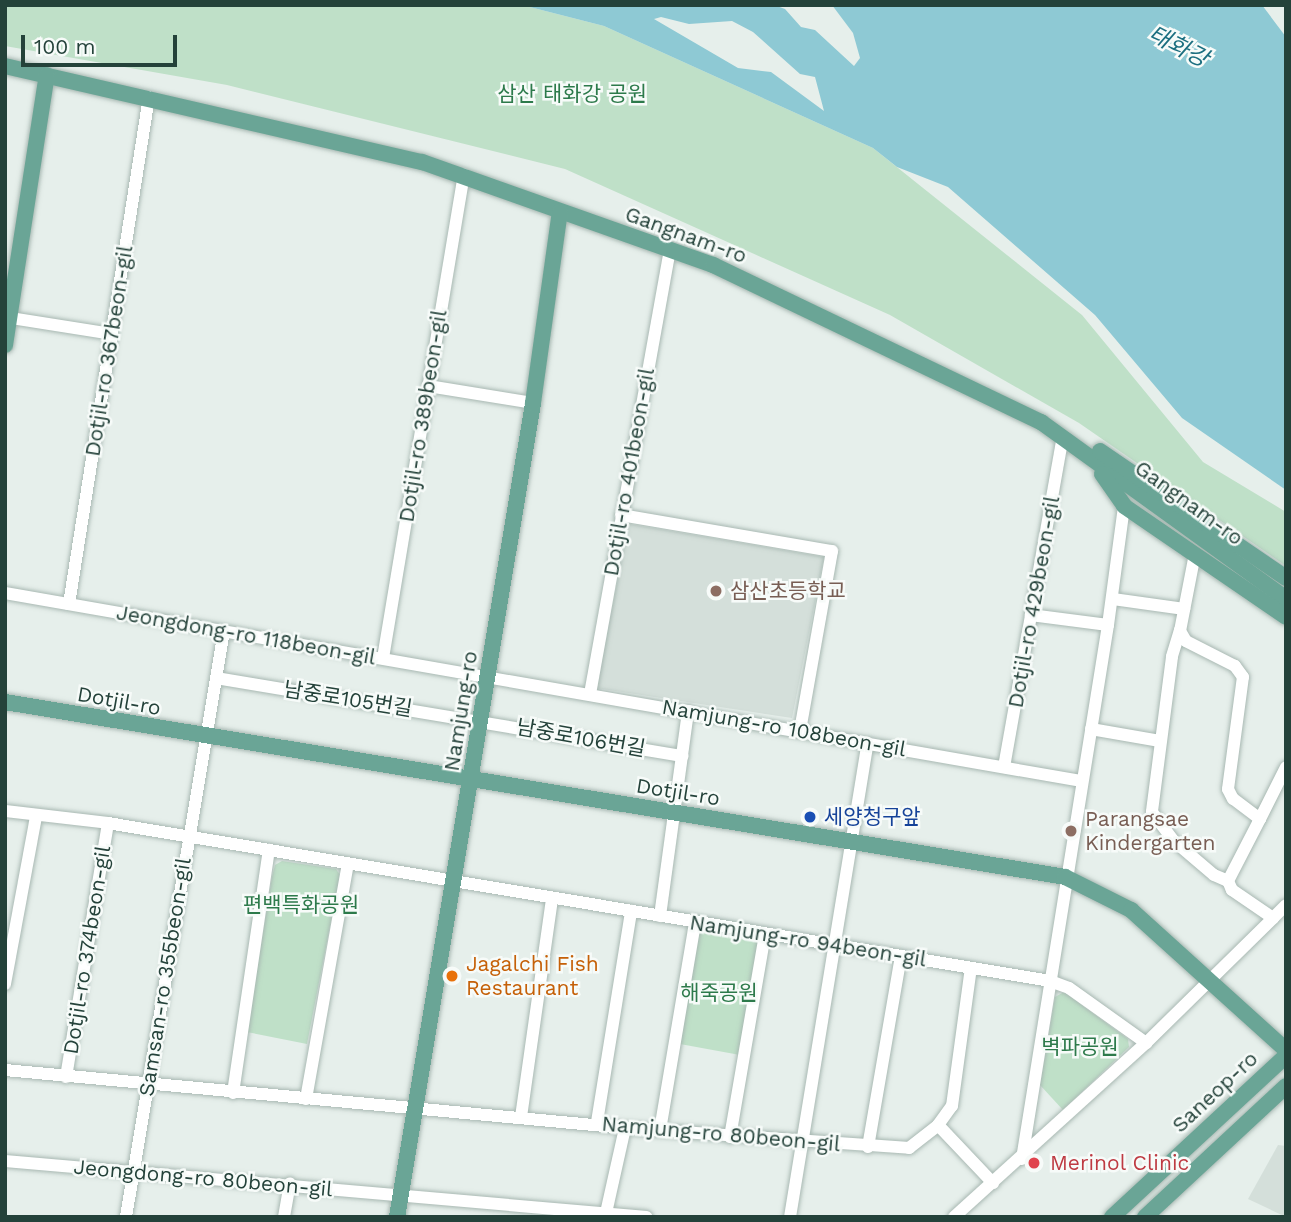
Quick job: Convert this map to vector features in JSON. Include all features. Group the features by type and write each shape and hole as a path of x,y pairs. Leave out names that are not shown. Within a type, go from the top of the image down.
{"main road":[{"name":"Gangnam-ro","path":"5,66 149,97 464,175 752,282 1006,403 1063,437 1286,598"},
{"path":"5,345 7,317 47,75"},
{"name":"Namjung-ro","path":"397,1217 533,403 560,212"},
{"path":"1006,403 1091,445 1286,579"},
{"path":"1084,452 1117,490 1124,506 1286,617"},
{"name":"Dotjil-ro","path":"5,702 471,781 855,840 1082,881 1131,910 1286,1050"},
{"name":"Saneop-ro","path":"1112,1217 1286,1056"},
{"name":"Saneop-ro","path":"1145,1217 1286,1086"}],"street":[{"name":"Dotjil-ro 367beon-gil","path":"69,604 149,97"},
{"name":"Dotjil-ro 389beon-gil","path":"383,658 464,175"},
{"name":"Dotjil-ro 401beon-gil","path":"590,694 670,251"},
{"path":"7,317 112,334"},
{"path":"428,386 533,403"},
{"name":"Dotjil-ro 429beon-gil","path":"1004,767 1063,437"},
{"path":"1022,1159 1065,877 1113,599 1124,506"},
{"path":"621,515 832,551 800,731"},
{"path":"1195,554 1160,741 1153,818 1214,875 1228,881 1232,890 1273,918"},
{"name":"Jeongdong-ro 118beon-gil","path":"5,593 488,676"},
{"path":"1113,599 1184,608"},
{"path":"1031,615 1108,625"},
{"path":"1180,630 1186,641 1235,666 1243,677 1228,789 1233,799 1260,819"},
{"name":"Samsan-ro 355beon-gil","path":"126,1217 131,1171 148,1085 223,631"},
{"name":"Namjung-ro 108beon-gil","path":"488,676 1081,781"},
{"name":"남중로105번길","path":"216,678 480,720"},
{"path":"660,916 688,711"},
{"name":"남중로106번길","path":"480,720 682,756"},
{"path":"1091,729 1160,741"},
{"path":"790,1217 855,840 868,743"},
{"path":"1228,881 1286,767"},
{"name":"Namjung-ro 94beon-gil","path":"5,811 108,823 1050,981 1069,988 1146,1043"},
{"path":"5,984 36,816"},
{"name":"Dotjil-ro 374beon-gil","path":"66,1077 108,823"},
{"path":"233,1093 269,850"},
{"path":"306,1099 348,864"},
{"path":"521,1117 552,898"},
{"path":"954,1217 1022,1159 1146,1043 1286,905"},
{"path":"597,1122 631,911"},
{"path":"660,1130 695,922"},
{"path":"730,1137 765,934"},
{"path":"868,1147 901,957"},
{"path":"971,968 952,1106 938,1125 993,1183"},
{"name":"Namjung-ro 80beon-gil","path":"5,1070 233,1093 597,1122 625,1128 868,1147 909,1148 938,1125"},
{"path":"606,1213 625,1128"},
{"name":"Jeongdong-ro 80beon-gil","path":"5,1161 290,1184 510,1211 606,1213 646,1217"},
{"path":"284,1217 290,1184"}],"shaded area":[{"name":"삼산초등학교","path":"629,524 824,557 792,718 596,688"},
{"path":"1278,1145 1286,1146 1286,1217 1248,1199"}],"green space":[{"name":"삼산 태화강 공원","path":"5,5 522,5 604,26 873,148 1082,315 1203,462 1286,512 1286,566 1079,423 890,315 565,169 227,85 5,46"},
{"name":"편백특화공원","path":"282,861 336,869 340,875 307,1044 247,1032 272,877 275,865"},
{"name":"해죽공원","path":"699,932 759,942 740,1055 680,1044"},
{"name":"벽파공원","path":"1064,992 1128,1039 1129,1047 1063,1110 1040,1085 1055,997"}],"water":[{"name":"태화강","path":"522,5 774,5 785,9 801,27 815,30 854,66 860,58 853,33 832,5 1262,5 1286,37 1286,490 1182,418 1095,315 948,187 897,167 873,148 604,26","holes":["661,17 689,24 732,21 753,32 800,74 815,77 824,111 771,72 738,68 654,19"]}],"place":[{"name":"삼산초등학교","path":"716,591"},
{"name":"세양청구앞","path":"810,817"},
{"name":"Parangsae Kindergarten","path":"1071,831"},
{"name":"Jagalchi Fish Restaurant","path":"452,976"},
{"name":"Merinol Clinic","path":"1034,1163"}]}
